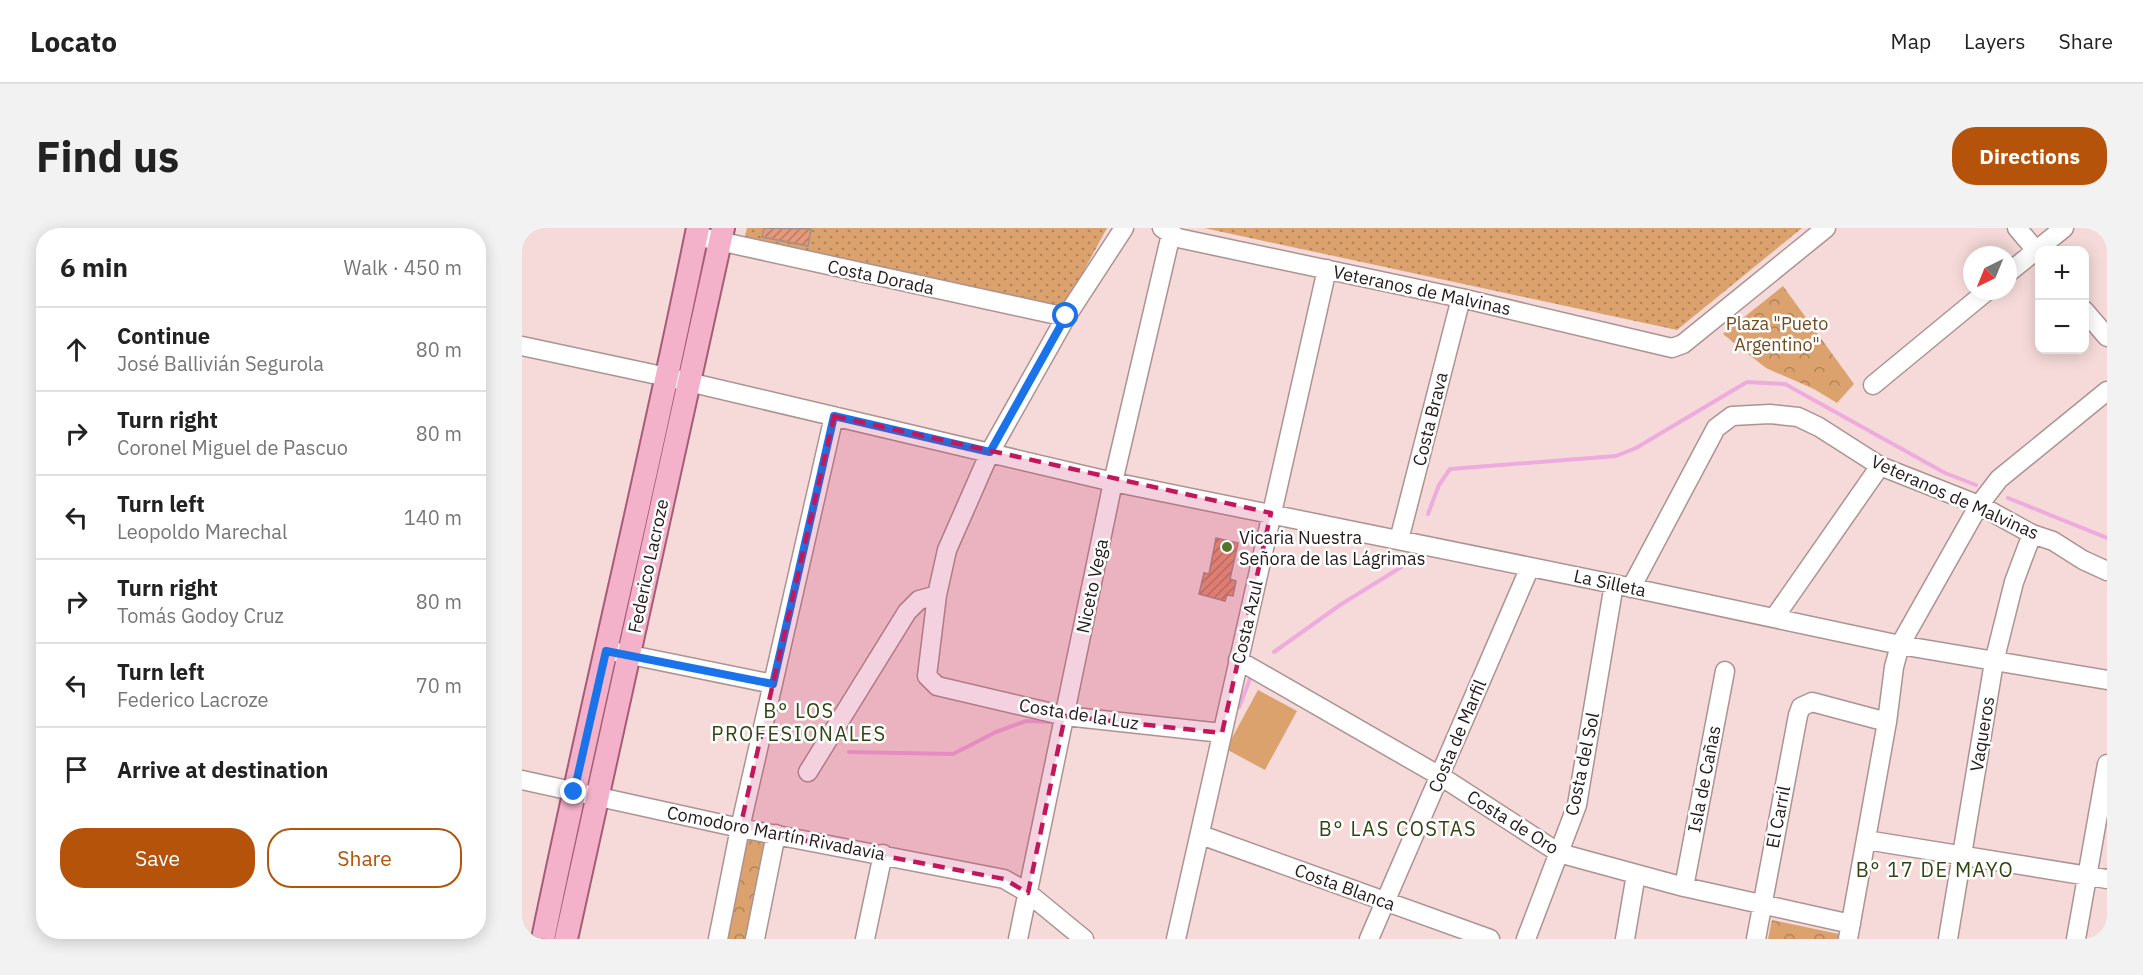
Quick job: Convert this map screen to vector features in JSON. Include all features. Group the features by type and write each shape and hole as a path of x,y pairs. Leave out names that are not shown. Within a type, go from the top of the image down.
{"main road":[{"name":"Federico Lacroze","path":"566,939 629,654 677,380 697,232"},
{"name":"Federico Lacroze","path":"543,939 606,651 677,380 722,235"}],"street":[{"path":"808,772 907,612 919,600 936,595 947,550 990,452 1066,316 1124,228"},
{"name":"Veteranos de Malvinas","path":"1167,231 1178,238 1461,298 1672,348 1683,344 1826,228"},
{"path":"2017,228 2035,249"},
{"path":"2045,246 2064,228"},
{"name":"Niceto Vega","path":"1018,939 1167,231"},
{"name":"Costa Dorada","path":"697,232 722,235 1066,316"},
{"path":"2017,267 2035,255"},
{"name":"Costa Azul","path":"1176,939 1327,269"},
{"name":"Costa Brava","path":"1399,540 1461,298"},
{"path":"1873,385 1976,300"},
{"path":"2089,315 2107,337"},
{"name":"La Silleta","path":"522,346 1113,482 1272,513 1900,645 2107,680"},
{"path":"1850,931 1887,722 1894,667 1900,645 1979,505 1999,479 2107,391"},
{"name":"Veteranos de Malvinas","path":"1732,416 1770,414 1798,417 1819,427 1880,466 1979,505 2032,534 2053,540 2083,560 2107,571"},
{"path":"718,939 740,828 834,416"},
{"name":"Costa del Sol","path":"1526,939 1580,794 1623,586 1716,428 1732,416"},
{"path":"1774,618 1880,466"},
{"name":"Vaqueros","path":"1948,939 1994,662 2014,582 2032,534"},
{"name":"Costa de Marfil","path":"1369,939 1530,567"},
{"name":"Costa de la Luz","path":"936,595 927,676 937,686 1065,716 1222,733"},
{"path":"606,651 773,684"},
{"name":"Costa de Oro","path":"1238,660 1440,776 1559,853 1761,905 1850,931"},
{"name":"Isla de Cañas","path":"1684,887 1725,671"},
{"name":"El Carril","path":"1756,939 1801,707 1812,702 1887,722"},
{"path":"2076,939 2107,764"},
{"name":"Comodoro Martín Rivadavia","path":"522,780 740,828 1004,879 1028,893 1084,939"},
{"path":"755,939 776,834"},
{"name":"Costa Blanca","path":"1201,835 1490,939"},
{"path":"1866,840 2107,879"},
{"path":"866,939 883,854"},
{"path":"1625,939 1636,874"}],"highlighted area":[{"path":"834,416 1271,513 1222,733 1065,716 1028,893 1004,879 740,828"}],"green space":[{"path":"747,228 1107,228 1063,309 744,239"},
{"path":"1204,228 1802,228 1677,330"},
{"name":"Plaza \"Pueto Argentino\"","path":"1783,286 1854,384 1837,403 1814,389 1766,368 1723,334"},
{"path":"1258,690 1297,711 1265,770 1226,749"},
{"path":"742,830 773,836 748,939 720,939"},
{"path":"1772,920 1839,934 1838,939 1768,939"}],"building":[{"path":"764,228 811,229 808,246 762,237"},
{"path":"1216,538 1238,543 1230,579 1236,581 1233,596 1227,595 1225,601 1199,594 1204,573 1209,574"}],"waterway":[{"path":"1428,514 1439,485 1450,469 1616,456 1636,448 1747,382 1785,384 1945,473 1976,485"},
{"path":"2008,498 2107,538"},
{"path":"1274,652 1340,605 1403,566"},
{"path":"1239,707 1250,679"},
{"path":"849,752 953,754 996,732 1026,721 1053,722"}],"place":[{"name":"Vicaria Nuestra Señora de las Lágrimas","path":"1227,547"}],"district":[{"name":"B° LOS PROFESIONALES","path":"799,722"},
{"name":"B° LAS COSTAS","path":"1398,828"},
{"name":"B° 17 DE MAYO","path":"1935,869"}],"route":[{"path":"574,792 606,651 773,684 834,416 990,452 1066,316"}]}
